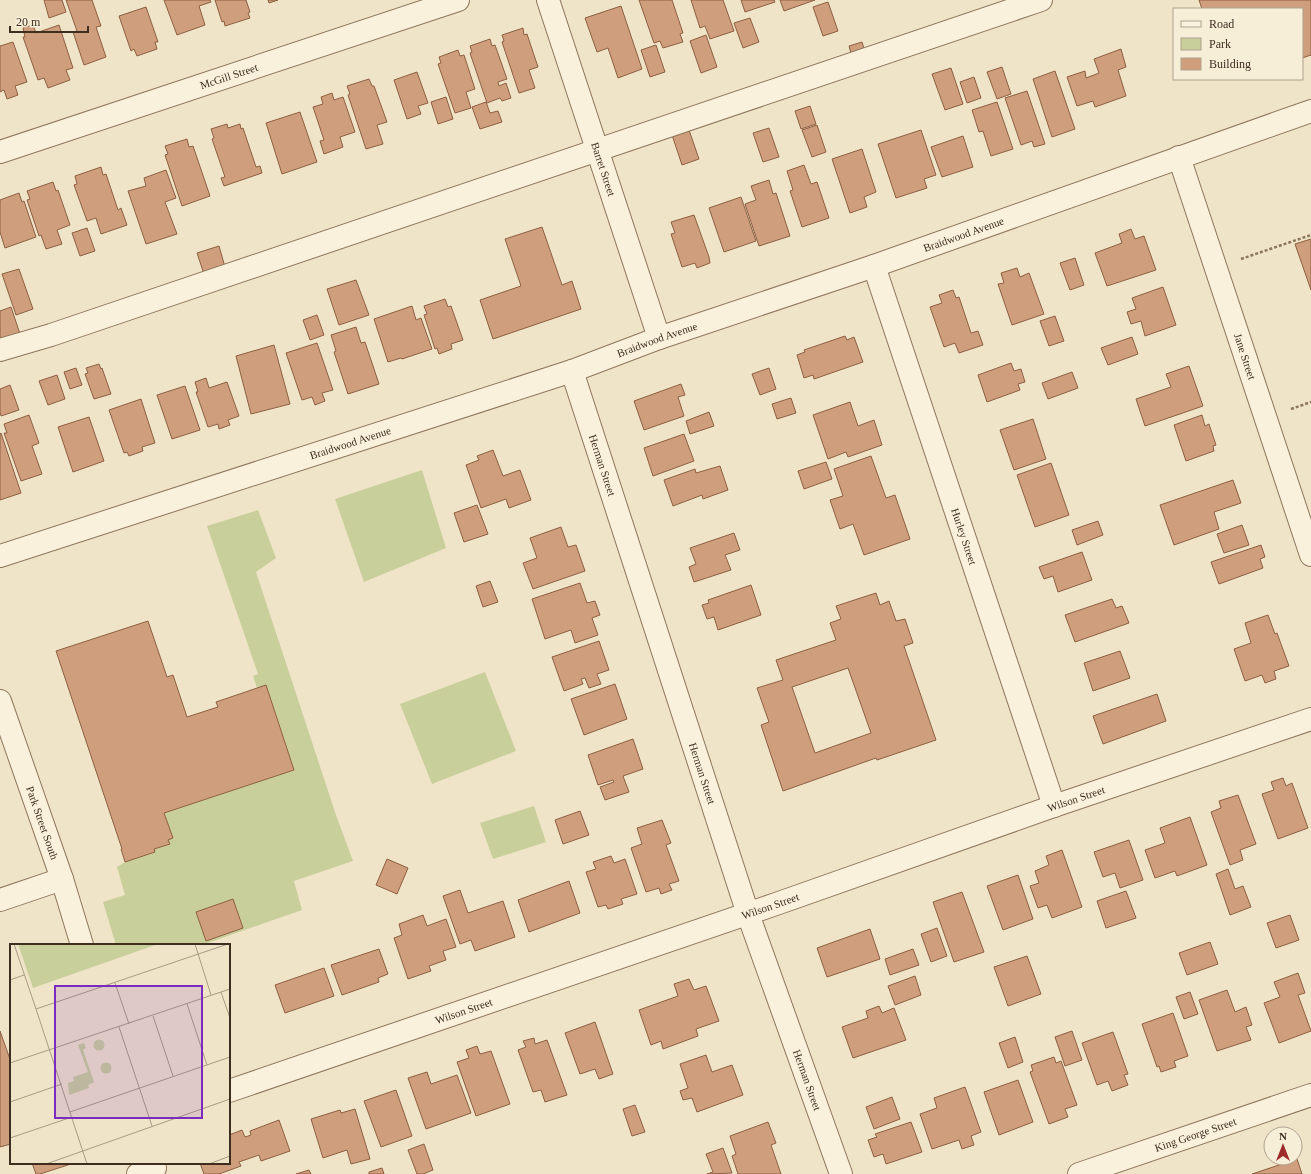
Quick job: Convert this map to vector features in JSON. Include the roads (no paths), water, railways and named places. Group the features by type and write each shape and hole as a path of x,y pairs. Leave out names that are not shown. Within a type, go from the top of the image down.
{"street":[{"name":"McGill Street","path":"0,152 458,0"},
{"name":"Barret Street","path":"548,0 659,338"},
{"path":"0,350 51,335 1041,0"},
{"name":"Braidwood Avenue","path":"0,556 572,371 659,338 874,266 1311,111"},
{"name":"Jane Street","path":"1179,157 1311,555"},
{"name":"Hurley Street","path":"874,266 1054,806"},
{"name":"Herman Street","path":"572,371 748,914 841,1174"},
{"name":"Park Street South","path":"0,701 62,879 82,944"},
{"name":"Wilson Street","path":"230,1091 748,914 1054,806 1311,719"},
{"path":"0,900 62,879"},
{"name":"King George Street","path":"1079,1174 1311,1095"}]}
